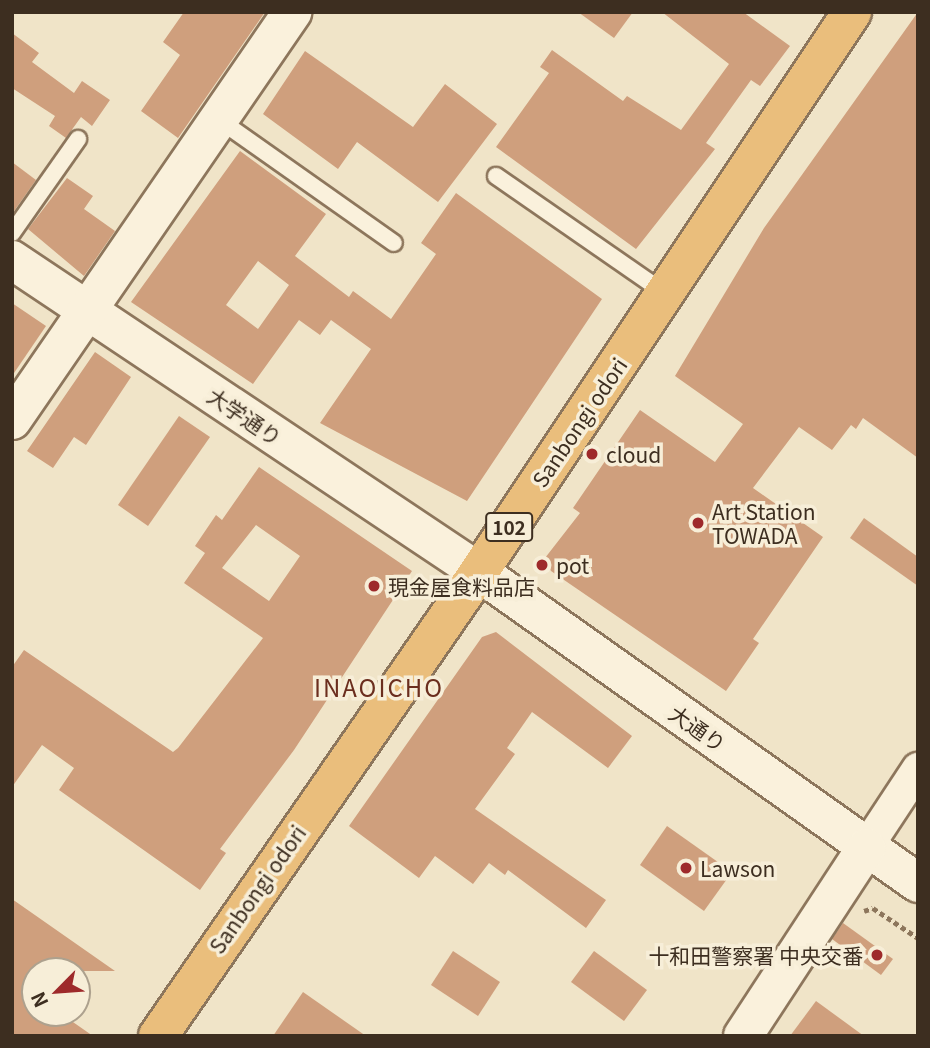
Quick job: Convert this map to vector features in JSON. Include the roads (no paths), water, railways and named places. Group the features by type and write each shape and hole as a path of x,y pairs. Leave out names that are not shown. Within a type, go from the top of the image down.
{"highway":[{"name":"Sanbongi odori","path":"158,1036 479,572 852,12"}],"street":[{"path":"12,420 292,12"},
{"name":"大学通り","path":"12,260 479,572"},
{"name":"大通り","path":"479,572 918,883"},
{"path":"743,1036 918,769"}],"lane":[{"path":"218,119 394,243"},
{"path":"12,233 78,138"},
{"path":"496,176 665,293"}],"place":[{"name":"cloud","path":"592,454"},
{"name":"Art Station TOWADA","path":"698,523"},
{"name":"pot","path":"542,565"},
{"name":"現金屋食料品店","path":"374,586"},
{"name":"Lawson","path":"686,868"},
{"name":"十和田警察署 中央交番","path":"877,955"}],"district":[{"name":"INAOICHO","path":"379,687"}]}
